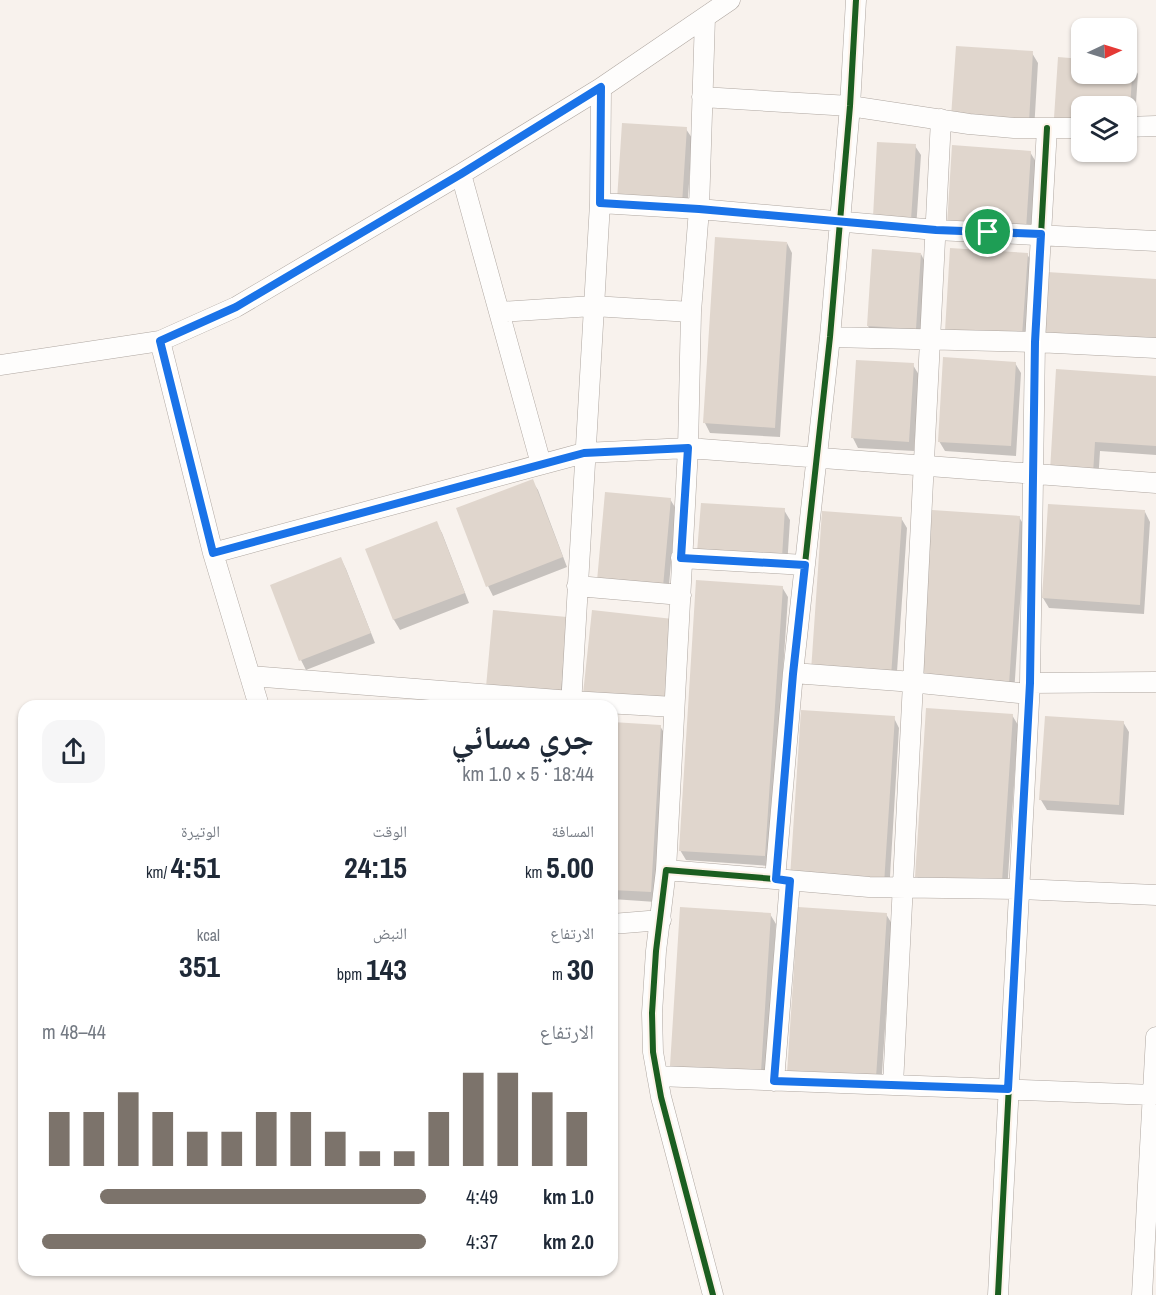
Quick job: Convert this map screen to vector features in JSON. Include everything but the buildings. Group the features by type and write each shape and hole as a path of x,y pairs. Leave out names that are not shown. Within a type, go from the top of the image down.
{"street":[{"path":"0,365 160,341 236,307 461,174 601,87 730,0"},
{"path":"774,1081 793,674 830,337 850,106 856,0"},
{"path":"705,17 699,209 691,312 688,448 681,595 666,870 656,951 652,1013 653,1052 661,1098 713,1295"},
{"path":"571,700 600,203 601,87"},
{"path":"702,97 850,106 969,124 1071,128"},
{"path":"893,1085 941,119"},
{"path":"1137,127 1156,126"},
{"path":"998,1295 1030,688 1035,342 1047,128"},
{"path":"461,174 541,464"},
{"path":"600,203 699,209 936,230 1156,241"},
{"path":"499,312 593,306 691,312"},
{"path":"830,337 1035,342 1156,348"},
{"path":"160,341 213,553 257,700"},
{"path":"213,553 584,453 688,448 1156,483"},
{"path":"681,558 805,565"},
{"path":"577,586 681,595"},
{"path":"793,674 1030,688 1156,682"},
{"path":"250,676 525,700"},
{"path":"618,705 674,707"},
{"path":"666,870 902,887 1156,895"},
{"path":"618,924 661,920"},
{"path":"1142,1295 1156,1037"},
{"path":"657,1076 1153,1095"}],"cycle path":[{"path":"713,1295 661,1097 653,1052 652,1013 656,951 666,870 775,879 793,673 830,337 850,106 856,0"},
{"path":"998,1295 1030,683 1035,342 1047,128"}],"route":[{"path":"601,87 600,203 699,209 936,230 988,232 1041,234 1035,342 1030,683 1008,1089 774,1081 790,881 776,879 793,674 805,565 681,558 688,448 584,453 213,553 160,341 236,307 461,174 601,87"}]}
